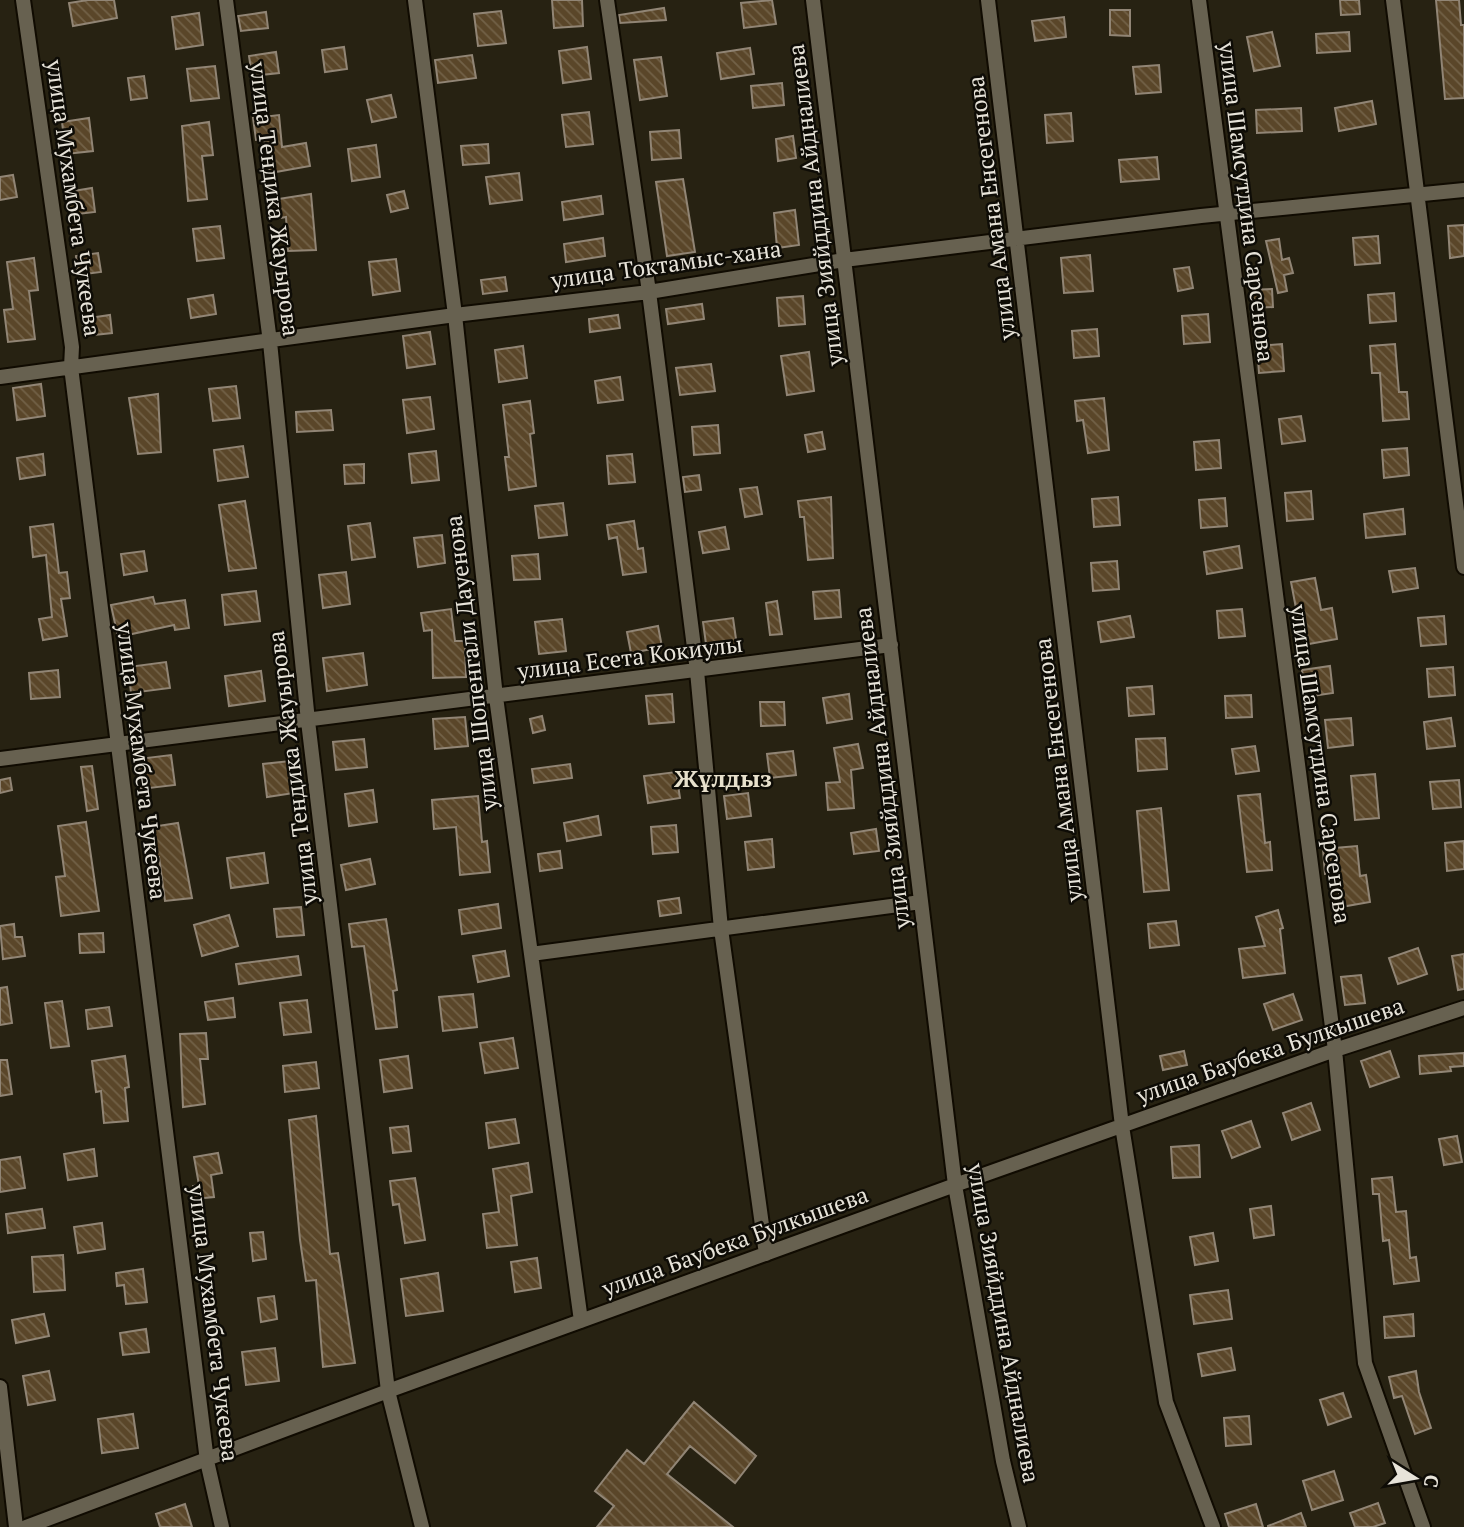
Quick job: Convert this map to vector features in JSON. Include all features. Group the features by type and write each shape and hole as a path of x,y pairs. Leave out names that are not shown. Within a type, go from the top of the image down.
{"street":[{"name":"улица Мухамбета Чукеева","path":"23,0 72,347 71,367 207,1461 222,1527"},
{"name":"улица Тендика Жауырова","path":"226,0 270,342 308,721 388,1391 422,1527"},
{"name":"улица Шопенгали Дауенова","path":"415,0 455,315 496,697 581,1321"},
{"path":"607,0 649,292 697,671 721,929 766,1254"},
{"name":"улица Зияйддина Айдналиева","path":"813,0 955,1185 1003,1461 1019,1527"},
{"name":"улица Амана Енсегенова","path":"988,0 1122,1126 1166,1402 1213,1527"},
{"name":"улица Шамсутдина Сарсенова","path":"1199,0 1335,1050 1366,1363 1423,1527"},
{"path":"1393,0 1464,567"},
{"name":"улица Токтамыс-хана","path":"0,377 455,315 649,292 844,260 1225,214 1464,190"},
{"name":"улица Есета Кокиулы","path":"0,759 891,645"},
{"path":"531,954 922,902"},
{"name":"улица Баубека Булкышева","path":"26,1527 127,1487 207,1461 388,1391 955,1185 1335,1050 1464,1008"},
{"path":"0,1387 16,1527"}],"building":[{"path":"114,0 117,18 73,26 69,3"},
{"path":"552,0 582,0 583,26 554,28"},
{"path":"772,0 776,24 744,28 741,3"},
{"path":"1340,0 1359,0 1360,14 1341,15"},
{"path":"1436,0 1459,0 1461,25 1464,25 1464,98 1445,99"},
{"path":"664,8 666,20 620,23 619,15"},
{"path":"1110,10 1130,10 1130,36 1110,35"},
{"path":"501,11 506,43 478,46 474,14"},
{"path":"266,12 268,28 241,31 238,16"},
{"path":"199,13 203,45 176,49 172,17"},
{"path":"1064,17 1066,37 1035,41 1032,21"},
{"path":"1272,32 1280,66 1254,71 1247,37"},
{"path":"1349,32 1350,51 1317,53 1316,34"},
{"path":"344,47 347,69 325,72 322,50"},
{"path":"587,47 591,79 563,83 559,51"},
{"path":"750,48 754,74 721,79 717,53"},
{"path":"276,52 279,73 252,76 249,56"},
{"path":"472,55 476,78 438,83 435,60"},
{"path":"661,57 667,96 640,100 634,60"},
{"path":"1159,65 1161,92 1136,94 1133,67"},
{"path":"215,66 219,98 191,101 187,69"},
{"path":"144,76 147,98 131,100 128,78"},
{"path":"782,83 784,105 753,108 751,86"},
{"path":"391,95 396,117 372,122 367,100"},
{"path":"1372,101 1376,124 1339,131 1335,108"},
{"path":"1301,108 1302,131 1257,133 1256,110"},
{"path":"589,112 593,144 566,147 562,115"},
{"path":"1071,113 1073,141 1047,143 1045,115"},
{"path":"279,115 282,147 306,143 310,166 270,173 264,139 256,140 253,118"},
{"path":"89,118 93,151 66,154 62,122"},
{"path":"209,122 213,155 202,156 207,199 188,201 182,126"},
{"path":"679,130 681,158 652,160 650,132"},
{"path":"793,136 796,158 778,161 776,139"},
{"path":"488,144 489,163 463,165 461,146"},
{"path":"376,145 380,177 352,181 348,149"},
{"path":"1157,157 1159,179 1121,182 1119,160"},
{"path":"519,173 522,200 490,204 486,177"},
{"path":"13,175 17,197 0,200 0,177"},
{"path":"683,179 695,252 667,256 656,182"},
{"path":"92,188 95,212 70,215 67,192"},
{"path":"404,191 408,208 391,212 387,195"},
{"path":"311,194 316,250 288,251 286,217 280,218 278,199"},
{"path":"601,196 603,214 564,220 562,202"},
{"path":"795,210 799,245 777,248 774,213"},
{"path":"1464,225 1464,256 1450,258 1448,226"},
{"path":"220,226 224,258 197,261 193,229"},
{"path":"1378,236 1380,263 1355,265 1353,238"},
{"path":"603,238 605,256 566,262 564,244"},
{"path":"1279,239 1282,260 1289,258 1293,273 1284,275 1287,291 1278,293 1266,241"},
{"path":"98,253 101,272 78,275 76,256"},
{"path":"1090,255 1093,291 1064,293 1061,258"},
{"path":"34,258 38,290 29,291 35,339 8,342 4,310 13,309 7,262"},
{"path":"396,259 400,291 373,295 369,262"},
{"path":"1189,267 1193,288 1178,291 1174,269"},
{"path":"505,277 507,291 483,294 481,280"},
{"path":"1272,289 1273,307 1252,308 1251,290"},
{"path":"1394,293 1396,321 1370,323 1368,295"},
{"path":"213,295 216,314 191,318 188,299"},
{"path":"803,296 805,324 779,326 777,298"},
{"path":"702,304 704,319 668,324 666,309"},
{"path":"1208,314 1210,342 1184,344 1182,316"},
{"path":"110,315 112,333 85,336 82,319"},
{"path":"618,315 620,328 590,332 589,319"},
{"path":"1097,329 1099,356 1074,358 1072,331"},
{"path":"430,332 435,364 407,368 403,336"},
{"path":"1282,344 1284,371 1259,373 1257,346"},
{"path":"1395,344 1399,392 1407,392 1409,419 1383,421 1380,373 1372,373 1370,346"},
{"path":"523,346 527,378 499,382 495,350"},
{"path":"809,352 814,391 787,395 781,356"},
{"path":"711,364 715,391 680,395 676,368"},
{"path":"620,377 623,400 598,403 595,381"},
{"path":"41,384 45,416 17,420 13,388"},
{"path":"236,386 240,418 213,421 209,389"},
{"path":"158,394 161,452 138,454 129,398"},
{"path":"430,397 434,429 407,433 403,400"},
{"path":"1104,398 1109,450 1088,453 1083,420 1077,421 1075,401"},
{"path":"530,401 534,433 530,434 536,486 509,490 505,457 509,457 503,405"},
{"path":"331,410 333,430 297,432 296,412"},
{"path":"1301,416 1305,441 1282,444 1279,419"},
{"path":"718,425 720,453 694,455 692,427"},
{"path":"822,432 825,449 808,452 805,435"},
{"path":"1219,440 1221,468 1196,470 1194,442"},
{"path":"243,446 248,477 218,481 214,450"},
{"path":"1407,448 1409,475 1384,478 1382,450"},
{"path":"436,451 439,480 412,483 409,454"},
{"path":"43,454 45,475 20,479 17,458"},
{"path":"632,454 635,482 609,484 607,456"},
{"path":"364,464 364,483 345,484 344,465"},
{"path":"699,475 701,490 685,492 683,477"},
{"path":"757,487 762,514 745,517 740,489"},
{"path":"1311,491 1313,519 1287,521 1285,493"},
{"path":"831,497 833,558 808,560 804,517 800,517 798,501"},
{"path":"1118,497 1120,525 1094,527 1092,499"},
{"path":"1225,498 1227,526 1201,528 1199,500"},
{"path":"245,501 256,568 229,571 219,505"},
{"path":"563,503 567,535 539,538 535,506"},
{"path":"1403,509 1405,534 1366,538 1364,514"},
{"path":"634,521 638,549 643,548 646,572 623,575 617,537 609,539 607,525"},
{"path":"370,523 375,557 352,560 348,526"},
{"path":"53,524 59,573 67,572 70,598 61,599 67,636 43,640 39,619 52,617 46,555 33,557 30,527"},
{"path":"725,527 729,549 703,553 699,532"},
{"path":"442,535 445,563 418,567 414,538"},
{"path":"1239,546 1242,568 1207,574 1204,552"},
{"path":"144,551 147,571 124,575 121,554"},
{"path":"538,554 540,579 514,580 512,556"},
{"path":"1117,561 1119,589 1093,591 1091,563"},
{"path":"1415,568 1418,588 1393,592 1389,571"},
{"path":"346,572 350,604 323,608 319,575"},
{"path":"1315,578 1321,610 1332,608 1337,639 1303,645 1291,582"},
{"path":"839,590 841,617 815,619 813,592"},
{"path":"256,591 260,621 225,625 222,595"},
{"path":"153,597 155,604 185,600 189,628 175,630 174,625 118,637 111,605"},
{"path":"777,601 782,634 770,635 766,603"},
{"path":"451,609 455,641 465,641 466,677 433,678 432,630 424,631 421,613"},
{"path":"1242,609 1245,636 1219,638 1217,611"},
{"path":"1130,616 1134,637 1101,642 1098,622"},
{"path":"1444,616 1446,644 1421,646 1418,618"},
{"path":"733,618 737,646 707,651 703,622"},
{"path":"562,619 566,651 539,654 535,622"},
{"path":"658,626 662,647 631,653 627,632"},
{"path":"363,653 367,685 327,691 323,658"},
{"path":"166,662 170,688 131,693 128,667"},
{"path":"1330,666 1333,693 1305,697 1302,670"},
{"path":"1453,667 1455,695 1429,697 1427,669"},
{"path":"58,670 60,697 31,699 29,673"},
{"path":"261,671 265,701 229,706 225,676"},
{"path":"1152,686 1154,714 1129,716 1127,688"},
{"path":"672,694 674,722 649,724 646,696"},
{"path":"849,694 852,719 827,723 823,698"},
{"path":"1251,695 1252,717 1226,718 1225,696"},
{"path":"760,702 784,702 785,725 761,726"},
{"path":"542,716 545,730 533,733 530,719"},
{"path":"465,717 468,746 435,749 433,719"},
{"path":"1351,718 1353,745 1328,748 1325,720"},
{"path":"1451,718 1455,746 1427,749 1424,722"},
{"path":"1165,738 1167,769 1138,771 1136,739"},
{"path":"364,739 367,767 336,770 333,742"},
{"path":"858,744 863,768 851,770 854,808 828,810 826,783 840,782 834,748"},
{"path":"1255,746 1259,771 1236,774 1232,749"},
{"path":"793,751 796,775 770,778 767,754"},
{"path":"171,755 175,785 141,789 138,759"},
{"path":"290,761 294,793 267,797 263,764"},
{"path":"570,764 572,778 534,783 532,769"},
{"path":"92,766 98,809 87,811 81,767"},
{"path":"676,772 680,798 648,803 644,776"},
{"path":"1375,774 1379,818 1355,820 1351,776"},
{"path":"10,778 12,790 0,793 0,780"},
{"path":"1459,780 1461,807 1433,809 1430,782"},
{"path":"373,790 377,822 349,826 345,794"},
{"path":"748,793 751,816 727,819 724,796"},
{"path":"1260,794 1265,843 1270,842 1272,870 1247,872 1238,796"},
{"path":"478,796 482,842 487,841 490,872 460,875 456,827 434,829 432,800"},
{"path":"1161,808 1169,890 1144,892 1137,811"},
{"path":"598,816 601,835 567,841 564,823"},
{"path":"86,822 99,911 61,916 56,877 65,876 58,826"},
{"path":"178,823 192,898 165,901 159,857 155,857 151,827"},
{"path":"676,825 678,852 653,854 651,827"},
{"path":"876,829 879,851 854,854 851,833"},
{"path":"772,839 774,867 748,870 745,842"},
{"path":"1464,841 1464,869 1447,871 1445,843"},
{"path":"1357,846 1360,876 1366,875 1370,902 1341,907 1336,873 1325,874 1323,849"},
{"path":"560,851 562,868 540,871 538,854"},
{"path":"264,853 268,883 231,888 227,858"},
{"path":"370,859 375,884 346,890 341,865"},
{"path":"679,898 681,913 660,916 658,901"},
{"path":"498,904 501,928 462,934 459,910"},
{"path":"301,907 304,935 277,937 274,909"},
{"path":"1278,910 1283,928 1280,929 1285,973 1243,978 1239,949 1265,946 1256,917"},
{"path":"229,915 238,946 202,956 194,925"},
{"path":"386,919 397,990 393,991 397,1027 376,1029 364,946 352,947 349,924"},
{"path":"1176,921 1179,945 1150,948 1148,924"},
{"path":"14,924 15,937 22,937 25,956 3,959 0,926"},
{"path":"103,933 104,952 80,953 79,934"},
{"path":"1418,948 1427,974 1398,984 1389,958"},
{"path":"505,951 509,976 478,982 473,956"},
{"path":"1464,954 1464,989 1458,990 1452,956"},
{"path":"298,956 301,975 239,984 236,964"},
{"path":"1361,975 1365,1003 1345,1005 1341,977"},
{"path":"7,987 12,1023 0,1025 0,988"},
{"path":"473,994 477,1027 443,1031 439,997"},
{"path":"1293,994 1302,1020 1273,1030 1264,1004"},
{"path":"233,998 235,1017 208,1020 205,1002"},
{"path":"307,1000 311,1032 284,1035 280,1003"},
{"path":"62,1001 69,1046 51,1048 45,1003"},
{"path":"109,1007 112,1026 88,1029 86,1010"},
{"path":"206,1033 208,1059 200,1059 205,1104 183,1107 180,1034"},
{"path":"513,1038 518,1068 485,1073 480,1043"},
{"path":"1184,1051 1187,1065 1163,1070 1160,1056"},
{"path":"1390,1051 1399,1077 1370,1087 1361,1061"},
{"path":"1464,1053 1464,1066 1450,1067 1451,1071 1420,1074 1419,1056"},
{"path":"125,1056 129,1087 125,1088 128,1121 104,1123 101,1091 96,1092 92,1061"},
{"path":"408,1056 412,1088 384,1092 380,1060"},
{"path":"0,1060 7,1060 12,1094 0,1096"},
{"path":"316,1062 319,1088 285,1092 283,1066"},
{"path":"1311,1103 1320,1130 1292,1140 1283,1113"},
{"path":"316,1116 330,1254 338,1253 355,1363 323,1367 316,1280 306,1281 300,1240 289,1120"},
{"path":"515,1119 519,1143 489,1148 486,1123"},
{"path":"1251,1121 1260,1147 1232,1158 1222,1131"},
{"path":"408,1126 411,1151 393,1153 390,1128"},
{"path":"1457,1136 1462,1162 1444,1165 1439,1139"},
{"path":"1199,1145 1200,1177 1173,1178 1171,1147"},
{"path":"94,1149 97,1176 68,1180 64,1154"},
{"path":"218,1153 222,1173 211,1175 214,1197 194,1199 193,1186 199,1185 194,1157"},
{"path":"20,1157 25,1188 0,1192 0,1160"},
{"path":"528,1163 532,1192 511,1196 517,1245 487,1248 483,1214 499,1212 493,1169"},
{"path":"1392,1177 1396,1212 1406,1211 1410,1258 1416,1257 1419,1281 1394,1284 1389,1240 1383,1241 1379,1194 1373,1194 1372,1179"},
{"path":"415,1178 425,1240 405,1243 399,1204 393,1205 390,1181"},
{"path":"1271,1206 1274,1235 1254,1238 1250,1209"},
{"path":"42,1209 45,1228 8,1233 6,1214"},
{"path":"102,1223 105,1249 78,1253 74,1227"},
{"path":"263,1232 266,1259 253,1261 250,1233"},
{"path":"1213,1233 1218,1261 1195,1265 1190,1237"},
{"path":"63,1255 65,1290 34,1292 32,1257"},
{"path":"537,1258 541,1288 515,1292 511,1262"},
{"path":"143,1269 147,1302 126,1304 124,1285 117,1286 116,1273"},
{"path":"438,1273 443,1311 406,1316 401,1279"},
{"path":"1228,1290 1232,1319 1194,1324 1190,1295"},
{"path":"274,1296 277,1319 261,1322 258,1298"},
{"path":"44,1314 49,1336 16,1343 12,1320"},
{"path":"1413,1314 1414,1336 1385,1338 1384,1317"},
{"path":"146,1329 149,1352 123,1355 120,1333"},
{"path":"275,1348 279,1381 246,1385 242,1352"},
{"path":"1231,1348 1235,1370 1202,1376 1198,1354"},
{"path":"49,1371 55,1400 28,1405 23,1376"},
{"path":"1416,1371 1419,1392 1431,1428 1415,1434 1402,1396 1394,1398 1389,1377"},
{"path":"1343,1393 1351,1417 1328,1425 1320,1400"},
{"path":"694,1402 756,1456 735,1483 690,1446 667,1474 733,1527 597,1527 614,1506 595,1491 627,1450 644,1464"},
{"path":"133,1414 138,1448 102,1453 98,1419"},
{"path":"1249,1416 1251,1444 1226,1446 1224,1418"},
{"path":"1334,1471 1343,1500 1312,1510 1303,1481"},
{"path":"1378,1503 1385,1523 1373,1527 1355,1527 1350,1513"},
{"path":"185,1504 192,1527 160,1527 156,1514"},
{"path":"1256,1504 1263,1527 1229,1527 1225,1514"},
{"path":"1301,1513 1306,1527 1268,1527 1268,1526"}],"district":[{"name":"Жұлдыз","path":"723,778"}]}
